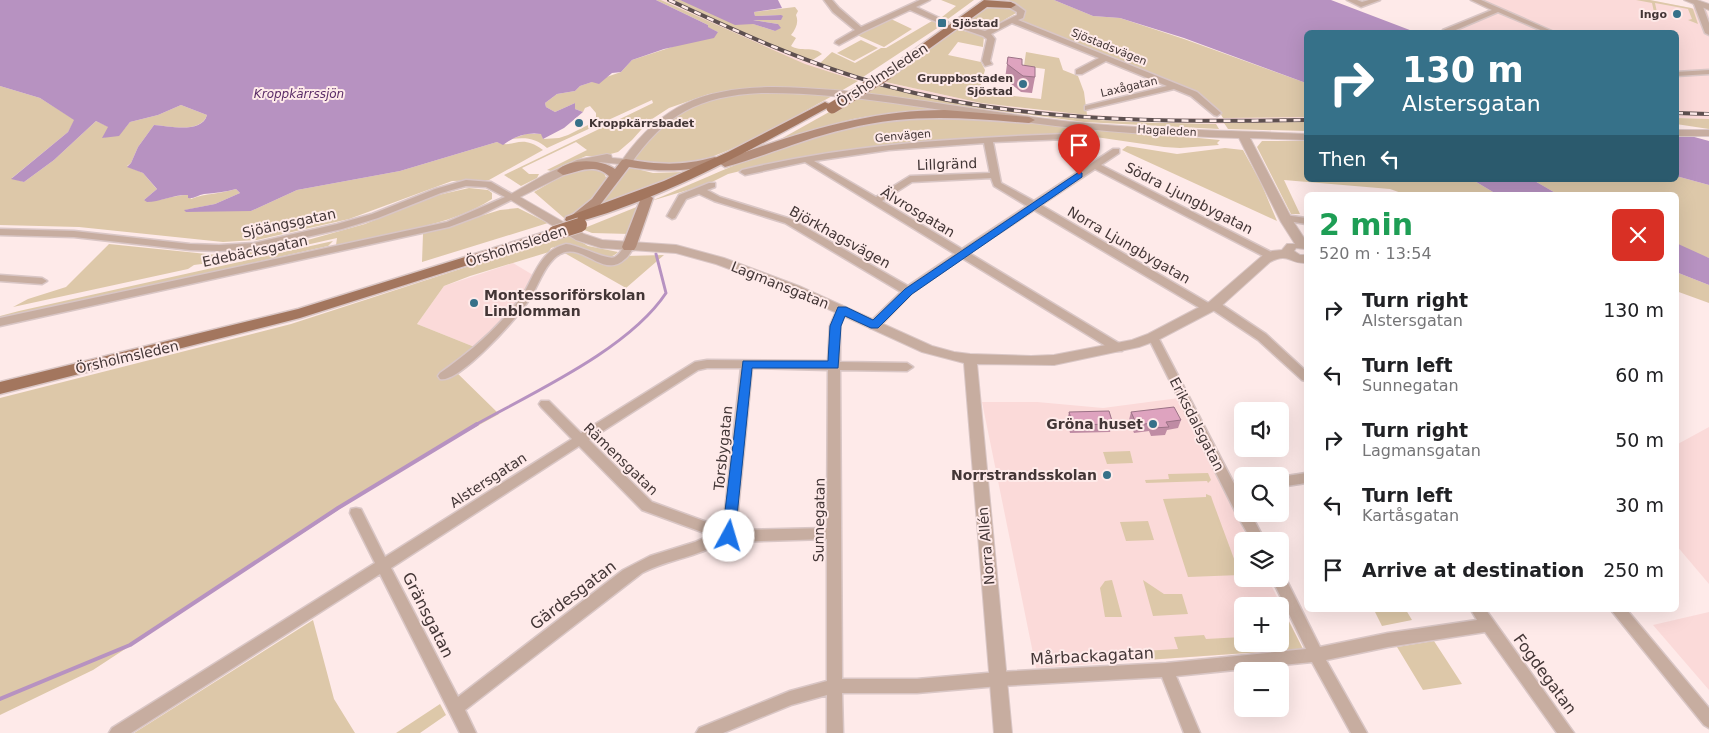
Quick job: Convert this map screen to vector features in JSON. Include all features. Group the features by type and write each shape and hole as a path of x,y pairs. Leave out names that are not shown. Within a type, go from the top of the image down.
{"main road":[{"path":"985,2 1007,2"},
{"name":"Örsholmsleden","path":"0,378 298,304 552,230 647,198 828,106 882,74 985,2"},
{"path":"575,223 596,202 626,164 672,170 721,162 839,126 880,118 941,114 1028,120"},
{"name":"Örsholmsleden","path":"575,223 721,162"},
{"path":"563,171 592,164 604,166 616,176"},
{"path":"629,247 647,198"},
{"name":"Örsholmsleden","path":"0,388 216,336 309,310 552,230"}],"street":[{"path":"828,0 836,10 860,30"},
{"path":"839,43 860,30 926,0"},
{"path":"1351,0 1360,5 1376,0"},
{"path":"1475,0 1545,30"},
{"path":"1688,0 1709,7"},
{"path":"986,34 1012,21 1021,13 1019,8 1007,2"},
{"path":"1698,4 1709,33"},
{"path":"912,8 944,22"},
{"path":"1451,30 1497,10"},
{"name":"Sjöstadsvägen","path":"1012,21 1174,85 1194,94 1217,113"},
{"path":"958,26 986,34 991,39 986,61 988,64"},
{"path":"1079,72 1106,58"},
{"path":"1679,74 1709,72"},
{"name":"Laxågatan","path":"1088,108 1167,89 1174,85"},
{"path":"599,159 626,164 638,145 660,121 678,110 714,96 753,91 791,90 854,94 1028,120"},
{"name":"Hagaleden","path":"1028,120 1122,128 1304,137"},
{"path":"1679,133 1709,133"},
{"name":"Lagmansgatan","path":"1244,135 1285,218 1304,248"},
{"name":"Genvägen","path":"745,172 807,160 891,148 988,140 1065,137"},
{"path":"988,140 996,176"},
{"path":"512,197 581,162 621,153 638,145"},
{"path":"874,325 908,291 1116,151"},
{"name":"Älvrosgatan","path":"807,160 1118,348"},
{"name":"Södra Ljungbygatan","path":"1094,165 1270,256"},
{"name":"Lillgränd","path":"875,202 910,179 996,176"},
{"name":"Norra Ljungbygatan","path":"996,176 997,184 1211,306"},
{"name":"Sjöängsgatan","path":"0,232 74,234 129,242 190,247 254,246 339,227 375,216 438,191 466,183 488,184"},
{"name":"Lagmansgatan","path":"488,184 580,237 601,244 676,249 699,254 795,289 939,353 970,359 1054,360 1118,348 1152,336 1211,306 1270,256 1289,252 1290,247 1304,248"},
{"path":"672,216 682,197 712,185"},
{"name":"Björkhagsvägen","path":"701,190 717,199 788,221 908,291"},
{"name":"Edebäcksgatan","path":"0,322 449,224 478,214 512,197"},
{"path":"1285,218 1304,220"},
{"path":"444,376 471,358 496,334 526,297 540,269 556,252 565,247 574,247 606,262 619,259 629,247"},
{"path":"1289,252 1296,258 1304,259"},
{"path":"0,278 42,281"},
{"path":"1211,306 1262,337 1304,375"},
{"name":"Sunnegatan","path":"835,733 834,365 835,326 842,310"},
{"name":"Eriksdalsgatan","path":"1152,336 1234,485"},
{"name":"Norra Allén","path":"970,359 1003,733"},
{"name":"Alstersgatan","path":"117,733 384,566 695,366 707,364 747,364 907,367"},
{"name":"Torsbygatan","path":"726,535 747,364"},
{"name":"Rämensgatan","path":"545,404 647,506 726,535 833,533"},
{"path":"1289,481 1304,478"},
{"name":"Gränsgatan","path":"356,513 457,707 468,733"},
{"name":"Gärdesgatan","path":"457,707 628,574 643,565 663,557 704,546 726,535"},
{"path":"1282,587 1316,655 1359,733"},
{"name":"Fogdegatan","path":"1479,612 1566,733"},
{"path":"1620,612 1709,720"},
{"name":"Mårbackagatan","path":"704,733 790,698 814,690 836,686 917,686 999,679 1166,670 1316,655 1388,640 1488,626"},
{"path":"1166,670 1192,733"}],"shaded area":[{"path":"656,0 661,0 805,64 858,81 841,91 746,89 709,94 669,108 649,121 618,152 603,156 586,156 551,171 547,170 587,150 576,142 522,168 529,174 539,174 537,178 521,186 504,175 653,103 652,100 547,148 539,142 530,139 511,139 526,134 542,134 543,139 559,138 588,125 596,118 596,113 590,106 585,108 583,112 575,109 575,103 555,112 546,107 545,103 557,94 575,91 580,86 621,72 632,60 718,32 707,27 708,25"},
{"path":"661,0 674,0 779,49 819,64 863,77 858,81 805,65"},
{"path":"674,0 680,0 775,31 778,24 753,20 781,20 781,15 755,16 754,12 795,7 798,11 796,15 797,23 791,35 796,38 791,46 799,49 815,50 822,54 811,61 804,59"},
{"path":"941,0 974,0 948,19 942,17 956,6"},
{"path":"1008,0 1054,0 1093,16 1120,18 1184,39 1304,82 1304,117 1223,118 1218,110 1197,93 1018,21 1025,13 1020,6"},
{"path":"1479,0 1649,0 1707,11 1709,17 1709,119 1679,118 1679,30 1457,30 1503,11"},
{"path":"1636,0 1650,0 1691,8 1698,24 1688,20 1692,19 1688,9 1655,3 1658,17 1661,20 1649,14 1654,12 1652,3"},
{"path":"993,5 1012,8 1016,13 987,30 962,24 985,8"},
{"path":"891,19 912,29 884,47 857,35"},
{"path":"932,21 942,25 863,77 819,64 832,52 855,63 881,48 886,48"},
{"path":"956,29 984,36 983,47 958,42 948,55 981,62 985,70 979,92 1041,99 1045,69 1024,66 1026,52 1059,58 1063,70 1078,76 1084,92 1087,115 981,103 881,81"},
{"path":"861,40 878,48 854,61 837,53"},
{"path":"881,81 981,103 1036,110 1148,119 1304,117 1304,122 1216,124 1085,119 975,106 875,85"},
{"path":"875,85 1033,114 1151,123 1216,124 1219,129 1084,122 862,93"},
{"path":"0,86 40,98 75,120 68,132 12,178 24,182 54,160 96,121 109,127 103,138 125,128 130,122 158,115 181,105 207,115 204,121 192,127 154,125 138,147 131,163 127,166 143,173 157,189 144,200 150,201 183,195 189,195 191,199 236,189 240,193 215,204 185,210 251,211 297,190 400,171 497,142 508,144 528,142 543,150 489,180 452,181 349,219 257,240 223,242 79,227 0,225"},
{"path":"756,93 834,95 751,140 705,159 684,165 665,167 631,160 649,134 675,114 714,99"},
{"path":"856,97 968,112 904,112 857,118 821,128 761,150"},
{"path":"961,116 1220,140 1217,143 1219,145 1180,148 1082,135 952,139 782,161 728,174 708,184 651,201 768,152 829,131 889,118"},
{"path":"1679,118 1709,119 1709,129 1679,124"},
{"path":"1304,122 1304,131 1228,129 1224,123"},
{"path":"1262,141 1304,141 1304,182 1284,180 1300,214 1291,214 1257,147"},
{"path":"1127,146 1177,154 1225,148 1243,150 1261,183 1277,221 1122,150"},
{"path":"594,166 603,172 607,182 582,207 564,218 534,192 574,169"},
{"path":"629,167 653,173 684,172 593,210"},
{"path":"1679,177 1709,185 1709,258 1688,251 1679,245 1679,192 1554,192 1536,182 1679,182"},
{"path":"1308,182 1476,182 1493,192 1398,192 1390,189"},
{"path":"469,188 488,190 492,193 492,199 458,216 396,233 336,245 337,238 253,257 240,253 297,243 365,224 434,196"},
{"path":"639,206 630,234 592,233 582,229"},
{"path":"518,208 548,223 422,262 423,234 500,210"},
{"path":"568,234 588,246 618,252 613,256 601,257 569,243 551,248 549,252 470,276 444,286 417,324 477,348 451,367 499,414 432,451 355,499 93,670 0,715 0,398 291,324"},
{"path":"333,241 328,246 0,319 0,316 19,311"},
{"path":"109,244 246,258 194,265 188,269 13,307 28,299 66,287"},
{"path":"569,249 606,264 626,256 664,255 626,288 561,251"},
{"name":"Montessoriförskolan Linblomman","path":"513,263 533,275 531,280 522,296 499,326 477,348 417,324 444,286"},
{"path":"1679,273 1709,285 1709,303 1679,292"},
{"name":"Norrstrandsskolan","path":"1179,398 1234,510 1234,522 1240,522 1245,532 1234,532 1234,587 1272,587 1277,597 1234,597 1234,652 1261,652 1036,668 982,402 1037,402 1103,408"},
{"path":"1709,427 1709,584 1679,549 1679,443"},
{"path":"1130,451 1133,463 1107,464 1103,452"},
{"path":"1208,473 1211,480 1208,483 1207,481 1146,483 1145,480 1169,479 1168,474"},
{"path":"1206,494 1211,496 1234,559 1234,575 1188,577 1163,499 1206,497"},
{"path":"1148,521 1154,540 1126,541 1120,522"},
{"path":"1112,580 1122,617 1105,617 1100,588 1105,581"},
{"path":"1143,580 1164,594 1182,594 1188,614 1153,616"},
{"path":"1375,612 1407,612 1412,620 1382,626"},
{"path":"1709,612 1709,690 1653,625"},
{"path":"313,620 334,699 355,733 134,733"},
{"name":"Norrstrandsskolan","path":"1289,621 1303,649 1289,650"},
{"path":"1289,622 1303,649 1289,650"},
{"path":"1204,635 1206,639 1234,637 1234,652 1260,652 1146,660 1143,651 1178,649 1174,637"},
{"path":"1434,641 1462,684 1423,690 1397,647"},
{"path":"440,704 446,715 420,733 396,733"}],"water":[{"name":"Kroppkärrssjön","path":"0,0 656,0 708,25 708,27 718,32 714,38 664,49 632,60 621,72 612,73 599,84 592,82 580,86 575,91 557,94 545,103 546,107 555,112 575,103 575,109 583,112 564,128 543,139 541,134 526,134 512,139 503,145 497,142 400,171 297,190 251,211 186,212 184,210 215,204 240,193 236,189 204,194 192,198 188,198 188,195 183,195 147,202 144,200 157,189 143,173 127,167 131,163 138,147 154,125 184,128 199,125 204,121 207,115 181,105 158,115 130,122 119,136 102,138 108,127 96,121 54,160 24,182 11,179 68,132 74,120 40,98 0,86"},
{"path":"680,0 778,0 782,8 754,12 755,16 781,15 783,16 781,20 753,20 778,24 781,28 775,31 753,24 735,25"},
{"path":"1054,0 1331,0 1410,30 1304,30 1304,82 1184,38 1120,18 1093,16"},
{"path":"1679,133 1709,141 1709,185 1679,177"},
{"path":"1476,182 1536,182 1554,192 1493,192"},
{"path":"1679,244 1709,258 1709,285 1679,273"}],"building":[{"path":"1008,57 1022,59 1022,65 1035,67 1035,77 1023,76 1007,64"},
{"path":"1174,407 1181,420 1166,422 1169,427 1154,428 1152,423 1137,425 1131,412"},
{"path":"1109,411 1113,424 1073,425 1069,412"}],"waterway":[{"path":"475,425 579,368 629,333 650,313 666,293 656,254"},
{"path":"0,699 130,645 338,508 477,424"}],"railway":[{"path":"669,0 748,36 828,68 883,85 987,107 1093,118 1199,121 1304,120"},
{"path":"1679,113 1709,114"}],"place":[{"name":"Ingo","path":"1677,14"},
{"name":"Sjöstad","path":"942,23"},
{"name":"Gruppbostaden Sjöstad","path":"1023,84"},
{"name":"Kroppkärrsbadet","path":"579,123"},
{"name":"Montessoriförskolan Linblomman","path":"474,303"},
{"name":"Gröna huset","path":"1153,424"},
{"name":"Norrstrandsskolan","path":"1107,475"}],"route":[{"path":"729,536 747,364 834,365 835,326 842,310 874,325 908,291 1079,175"}]}
